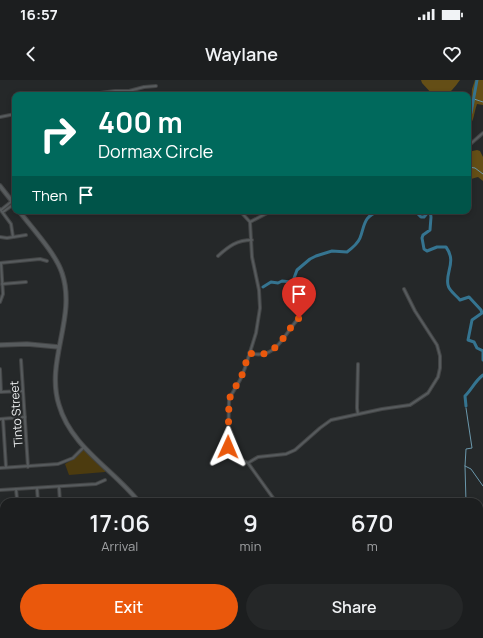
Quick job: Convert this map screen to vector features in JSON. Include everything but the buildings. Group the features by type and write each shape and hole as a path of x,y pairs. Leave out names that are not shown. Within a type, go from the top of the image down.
{"street":[{"path":"114,92 156,86"},
{"path":"0,117 12,115"},
{"path":"471,143 483,133"},
{"path":"0,186 12,201"},
{"path":"12,204 0,209 11,224 13,237"},
{"path":"3,212 12,205"},
{"path":"21,214 54,257 63,274 67,292 67,300 55,369 55,381 59,405 66,422 76,439 135,498"},
{"path":"243,214 250,222 252,257 260,302 256,333 242,375 229,399 228,447 232,455 248,463 273,498"},
{"path":"250,222 265,214"},
{"path":"0,237 26,235"},
{"path":"218,256 236,242 252,240"},
{"path":"0,302 3,294 0,263 40,259 47,261"},
{"path":"2,284 26,282"},
{"path":"248,463 258,457 286,454 293,451 329,421 412,404 428,394 438,377 440,356 437,345 415,311 404,289"},
{"path":"249,353 261,354 274,348 283,340 299,318"},
{"path":"0,345 37,345 59,348"},
{"name":"Tinto Street","path":"21,360 28,467"},
{"path":"358,364 358,414"},
{"path":"0,368 1,392 23,391"},
{"path":"0,419 25,417"},
{"path":"3,419 6,468"},
{"path":"0,468 28,467 63,463 72,458 84,447"},
{"path":"0,490 96,484 105,480"},
{"path":"59,486 60,498"},
{"path":"37,488 38,498"},
{"path":"16,489 17,498"}],"shaded area":[{"path":"421,80 460,80 449,92 430,92"},
{"path":"475,80 483,80 483,105 477,104 471,123 471,107 472,89"},
{"path":"471,151 480,151 483,157 483,181 478,177 471,179"},
{"path":"84,449 105,469 105,472 69,475 65,464 75,458"}],"waterway":[{"path":"471,113 477,80"},
{"path":"474,99 483,102"},
{"path":"471,167 475,168 483,174"},
{"path":"263,287 271,282 278,283 282,281 293,281 297,270 316,256 332,251 347,252 359,240 364,225 373,214"},
{"path":"418,214 421,217 424,217 426,214"},
{"path":"430,214 430,230 423,235 422,238 424,249 427,251 437,247 446,247 451,257 448,276 448,285 450,289 460,300 469,297 481,310 482,313 472,320 468,340 474,342 477,348 483,351 483,360"},
{"path":"466,406 465,396 483,375"},
{"path":"466,408 472,448 466,449 466,498"},
{"path":"465,466 471,469 483,486"}],"route":[{"path":"228,447 229,399 240,380 249,353 264,354 279,345 299,318"}]}
